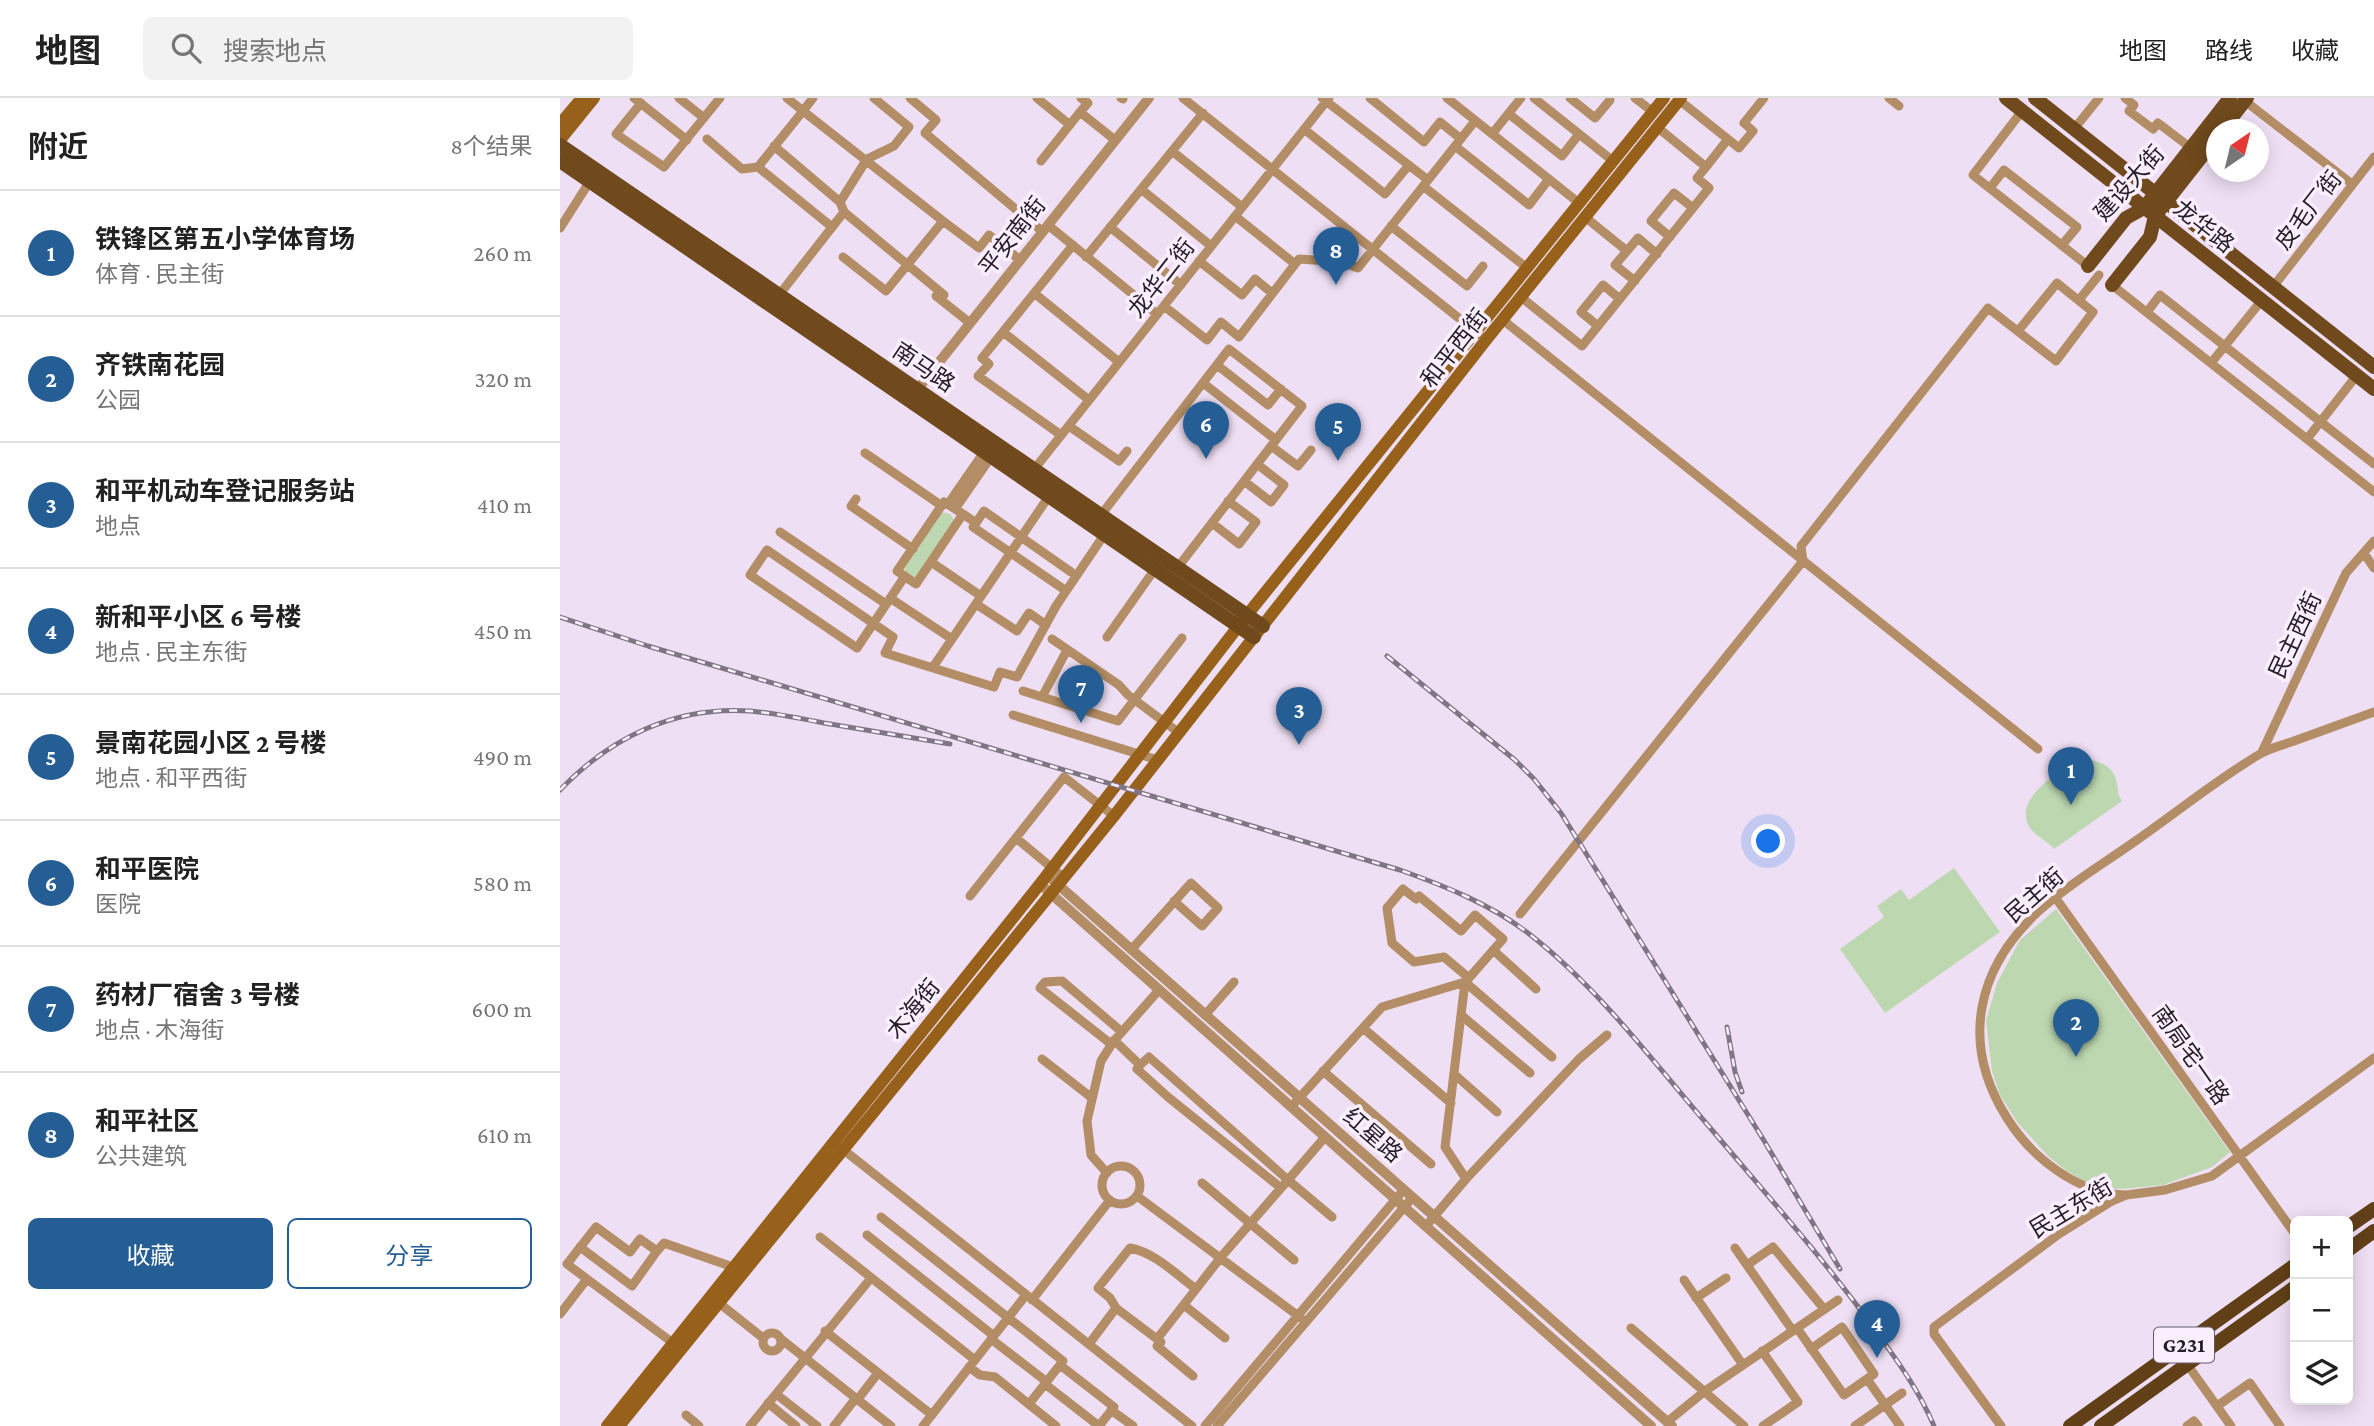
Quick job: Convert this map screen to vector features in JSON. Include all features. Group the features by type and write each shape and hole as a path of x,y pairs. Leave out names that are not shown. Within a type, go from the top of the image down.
{"highway":[{"path":"2353,1224 2374,1209"},
{"path":"2353,1246 2374,1231"},
{"name":"G231","path":"2072,1426 2290,1269"},
{"name":"G231","path":"2101,1426 2290,1291"}],"main road":[{"path":"560,124 582,98"},
{"path":"560,143 594,98"},
{"name":"和平西街","path":"1258,631 1481,336 1527,268 1664,98"},
{"name":"龙华路","path":"2006,98 2374,389"},
{"name":"龙华路","path":"2035,98 2374,367"},
{"name":"和平西街","path":"1243,621 1481,336 1503,320 1680,99"},
{"path":"2229,119 2241,99"},
{"name":"建设大街","path":"2161,198 2191,148 2241,99"},
{"name":"南马路","path":"560,143 779,295 1028,477 1048,496 1155,569 1258,631"},
{"name":"建设大街","path":"2094,270 2126,218 2150,212 2206,149"},
{"name":"南马路","path":"560,161 913,395 987,454 1101,515 1178,567 1243,621"},
{"name":"建设大街","path":"2112,285 2150,237 2150,212"},
{"name":"木海街","path":"619,1426 719,1303 1243,621"},
{"name":"木海街","path":"607,1426 733,1267 1058,885 1258,631"}],"street":[{"path":"679,98 704,118"},
{"path":"687,139 638,101 616,134 664,167 687,139 720,98"},
{"path":"787,98 979,248 989,235 1020,260"},
{"path":"707,139 743,169 758,167 813,98"},
{"path":"840,202 867,159 894,146 909,127 874,98"},
{"path":"910,98 936,120 925,133 1045,228 1073,245 1157,314"},
{"path":"1037,98 1070,125"},
{"path":"1041,161 1088,103 1081,98"},
{"name":"平安南街","path":"913,395 1149,98"},
{"path":"1370,98 1424,142 1440,122 1458,142 1529,205 1549,179"},
{"path":"1447,98 1579,203"},
{"path":"1492,134 1521,98"},
{"path":"1534,98 1613,161"},
{"path":"1570,98 1595,118 1609,99"},
{"path":"1635,98 1653,112"},
{"path":"1680,99 1739,148 1753,131 1744,123 1764,98"},
{"path":"1889,98 1899,106"},
{"path":"2074,129 2099,98"},
{"path":"2125,98 2134,105 2129,111 2153,129 2158,123 2191,148"},
{"path":"1325,99 1409,165 1426,183 1527,268"},
{"name":"龙华二街","path":"1028,477 1325,99"},
{"path":"2241,99 2352,184"},
{"path":"1189,100 1481,336"},
{"path":"2022,111 1973,175 2094,270 2079,300"},
{"path":"1080,112 1115,140"},
{"path":"1086,257 1203,113"},
{"path":"1509,114 1562,156 1579,134"},
{"path":"1164,306 1207,340 1221,322 1239,337 1299,259 1343,262 1358,268 1475,121"},
{"path":"1657,127 1706,167"},
{"path":"1304,129 1385,194 1409,165"},
{"path":"1521,297 1582,346 1709,188 1696,178 1728,139"},
{"path":"774,146 840,202 844,212 970,323"},
{"path":"1172,151 1242,207"},
{"name":"皮毛厂街","path":"2273,286 2374,157"},
{"path":"758,167 832,227"},
{"path":"1990,188 2004,170 2077,227 2062,245"},
{"path":"560,228 590,181"},
{"path":"1142,189 1212,246"},
{"path":"1670,237 1651,221 1674,193 1693,208"},
{"path":"779,295 844,212"},
{"path":"1235,216 1295,264"},
{"path":"1585,217 1627,251"},
{"path":"843,257 886,291 908,269 943,221"},
{"path":"1391,226 1467,286 1483,266"},
{"path":"1110,227 1181,285"},
{"path":"1635,281 1615,265 1638,238 1657,254"},
{"path":"1061,435 978,376 989,364 982,358 1073,245"},
{"path":"1199,261 1242,295 1255,279 1272,293"},
{"path":"908,269 944,296"},
{"path":"1520,914 1803,561 1801,545 1988,308 2056,361 2093,312 2057,283 2018,331"},
{"path":"1598,326 1581,312 1603,285 1620,299"},
{"path":"2112,285 2374,492"},
{"path":"1034,293 1119,362"},
{"path":"2147,312 2160,295 2374,464"},
{"path":"2211,363 2262,300"},
{"path":"1503,320 2038,749"},
{"path":"1003,332 1089,400"},
{"path":"1101,515 1229,349 1302,406 1178,567"},
{"path":"1217,365 1268,405 1281,389"},
{"path":"2307,439 2357,375"},
{"path":"1207,386 1298,467 1311,450"},
{"path":"1069,426 1119,461 1127,451"},
{"path":"864,453 954,510 1062,588"},
{"path":"954,510 913,549 897,571 916,584 931,562 954,510 987,454"},
{"path":"1244,481 1271,502 1284,485 1257,464"},
{"path":"933,667 1048,496"},
{"path":"856,499 851,506 913,549"},
{"path":"1212,523 1239,544 1256,522 1228,501"},
{"path":"974,525 984,511 1071,572"},
{"path":"780,531 951,639"},
{"path":"905,576 888,601 873,624 857,648 750,575 766,550 873,624 893,637 885,653 994,687 1000,672 1017,677 1046,625 1104,535"},
{"name":"民主西街","path":"2262,752 2346,573 2374,541"},
{"path":"2364,553 2374,568"},
{"path":"931,562 1017,631 1029,613 1046,625"},
{"path":"1107,637 1155,569"},
{"path":"1023,691 1118,721 1182,638"},
{"path":"1052,639 1119,685 1134,700 1178,732"},
{"path":"1042,697 1067,650"},
{"name":"民主街","path":"2126,1195 2109,1195 2085,1188 2054,1169 2012,1127 1996,1101 1980,1051 1978,1030 1982,1003 1997,965 2007,946 2055,897 2262,752 2374,712"},
{"path":"1013,715 1158,760"},
{"path":"970,896 1064,777 1114,816"},
{"path":"1016,838 1046,876 1058,885"},
{"name":"红星路","path":"1046,876 1205,1015 1295,1102 1325,1137 1404,1198"},
{"path":"1131,950 1174,901 1191,883 1218,908 1202,926 1174,901"},
{"name":"红星路","path":"1058,885 1159,990 1295,1102 1430,1221 1670,1424"},
{"path":"1466,1180 1445,1147 1461,1015 1467,980 1503,939 1475,915 1461,932 1419,896 1416,899 1403,889 1387,908 1392,943 1413,962 1444,957 1467,980 1552,1057"},
{"name":"南局宅一路","path":"2055,897 2290,1227"},
{"path":"1493,950 1536,989"},
{"path":"1295,1102 1382,1007 1467,980"},
{"path":"1122,1032 1062,981 1045,982 1040,988 1140,1065"},
{"path":"1205,1015 1234,982"},
{"path":"1107,1172 1091,1155 1087,1121 1101,1061 1113,1042 1159,990"},
{"path":"1461,1015 1530,1073"},
{"path":"1363,1028 1451,1103"},
{"path":"1430,1221 1579,1059 1607,1035"},
{"path":"1281,1188 1168,1097 1137,1069 1140,1065 1149,1057 1332,1217"},
{"name":"民主东街","path":"2001,1426 1934,1334 1934,1327 2059,1234 2126,1195 2189,1184 2212,1176 2374,1058"},
{"path":"1042,1059 1092,1098"},
{"path":"1323,1071 1431,1164"},
{"path":"1454,1074 1497,1112"},
{"path":"1168,1097 1180,1084"},
{"path":"1157,1339 1221,1257 1325,1137"},
{"path":"1232,1147 1245,1141"},
{"path":"838,1146 1192,1426"},
{"path":"1123,1166 1134,1171 1140,1181 1137,1196 1124,1203 1110,1200 1102,1186 1107,1172 1123,1166"},
{"path":"1202,1183 1294,1260"},
{"path":"1137,1196 1302,1319"},
{"path":"1217,1426 1302,1319 1404,1198"},
{"path":"923,1426 1008,1318 1029,1297 1110,1200"},
{"path":"881,1217 1063,1361 1029,1404"},
{"name":"红星路","path":"1430,1221 1651,1426"},
{"path":"657,1251 640,1239 629,1252 596,1227 564,1261 673,1343"},
{"path":"867,1235 1099,1426 1114,1407 1060,1365"},
{"path":"820,1237 972,1364 980,1375 995,1377 1056,1426"},
{"path":"580,1247 632,1286 664,1244 733,1267"},
{"path":"1747,1265 1773,1247 1824,1309"},
{"path":"1193,1376 1157,1346 1161,1342 1116,1308 1110,1298 1098,1288 1130,1248 1165,1265 1196,1289"},
{"path":"1735,1248 1844,1395 1874,1374 1842,1327 1811,1349"},
{"path":"750,1426 871,1278"},
{"path":"1696,1298 1726,1278"},
{"path":"560,1314 587,1279"},
{"path":"1684,1280 1743,1364"},
{"path":"1670,1424 1704,1391 1838,1300"},
{"path":"719,1303 763,1338 764,1348 772,1352 780,1348 781,1339"},
{"path":"1184,1305 1225,1338"},
{"path":"1088,1344 1116,1308"},
{"path":"1205,1426 1302,1319"},
{"path":"1631,1328 1744,1426"},
{"path":"825,1331 932,1415"},
{"path":"763,1338 774,1333 891,1426"},
{"path":"2177,1350 2231,1426"},
{"path":"1762,1351 1798,1402 1763,1426"},
{"path":"834,1426 878,1374"},
{"path":"1867,1379 1900,1426"},
{"path":"2217,1406 2250,1383 2280,1426"},
{"path":"1856,1426 1902,1393"},
{"path":"776,1394 817,1426"},
{"path":"768,1403 796,1426"},
{"path":"1111,1410 1133,1426"},
{"path":"686,1415 699,1426"},
{"path":"2186,1426 2194,1421 2198,1426"}],"green space":[{"path":"941,512 950,514 955,521 917,578 908,576 904,568"},
{"path":"2086,760 2110,769 2116,778 2122,801 2054,849 2029,827 2026,812 2029,802 2044,783 2066,768"},
{"path":"1954,868 2000,932 1885,1013 1840,949 1884,917 1877,906 1901,889 1909,900"},
{"path":"2056,909 2230,1152 2212,1167 2163,1185 2122,1189 2087,1183 2049,1157 2017,1122 1999,1093 1992,1071 1986,1021 1997,983 2020,940"}],"railway":[{"path":"560,617 648,646 1400,870 1450,889 1498,913 1528,933 1579,978 1647,1053 1854,1301 1906,1375 1934,1426"},
{"path":"1387,656 1515,760 1561,813 1763,1139 1840,1269"},
{"path":"560,790 580,771 623,740 670,720 696,714 722,711 759,712 950,744"},
{"path":"1727,1027 1735,1072 1742,1092"}],"place":[{"name":"和平社区","path":"1336,285"},
{"name":"和平医院","path":"1206,459"},
{"name":"景南花园小区 2 号楼","path":"1338,461"},
{"name":"药材厂宿舍 3 号楼","path":"1081,723"},
{"name":"和平机动车登记服务站","path":"1299,745"},
{"name":"铁锋区第五小学体育场","path":"2071,805"},
{"name":"齐铁南花园","path":"2076,1057"},
{"name":"新和平小区 6 号楼","path":"1877,1358"}]}
